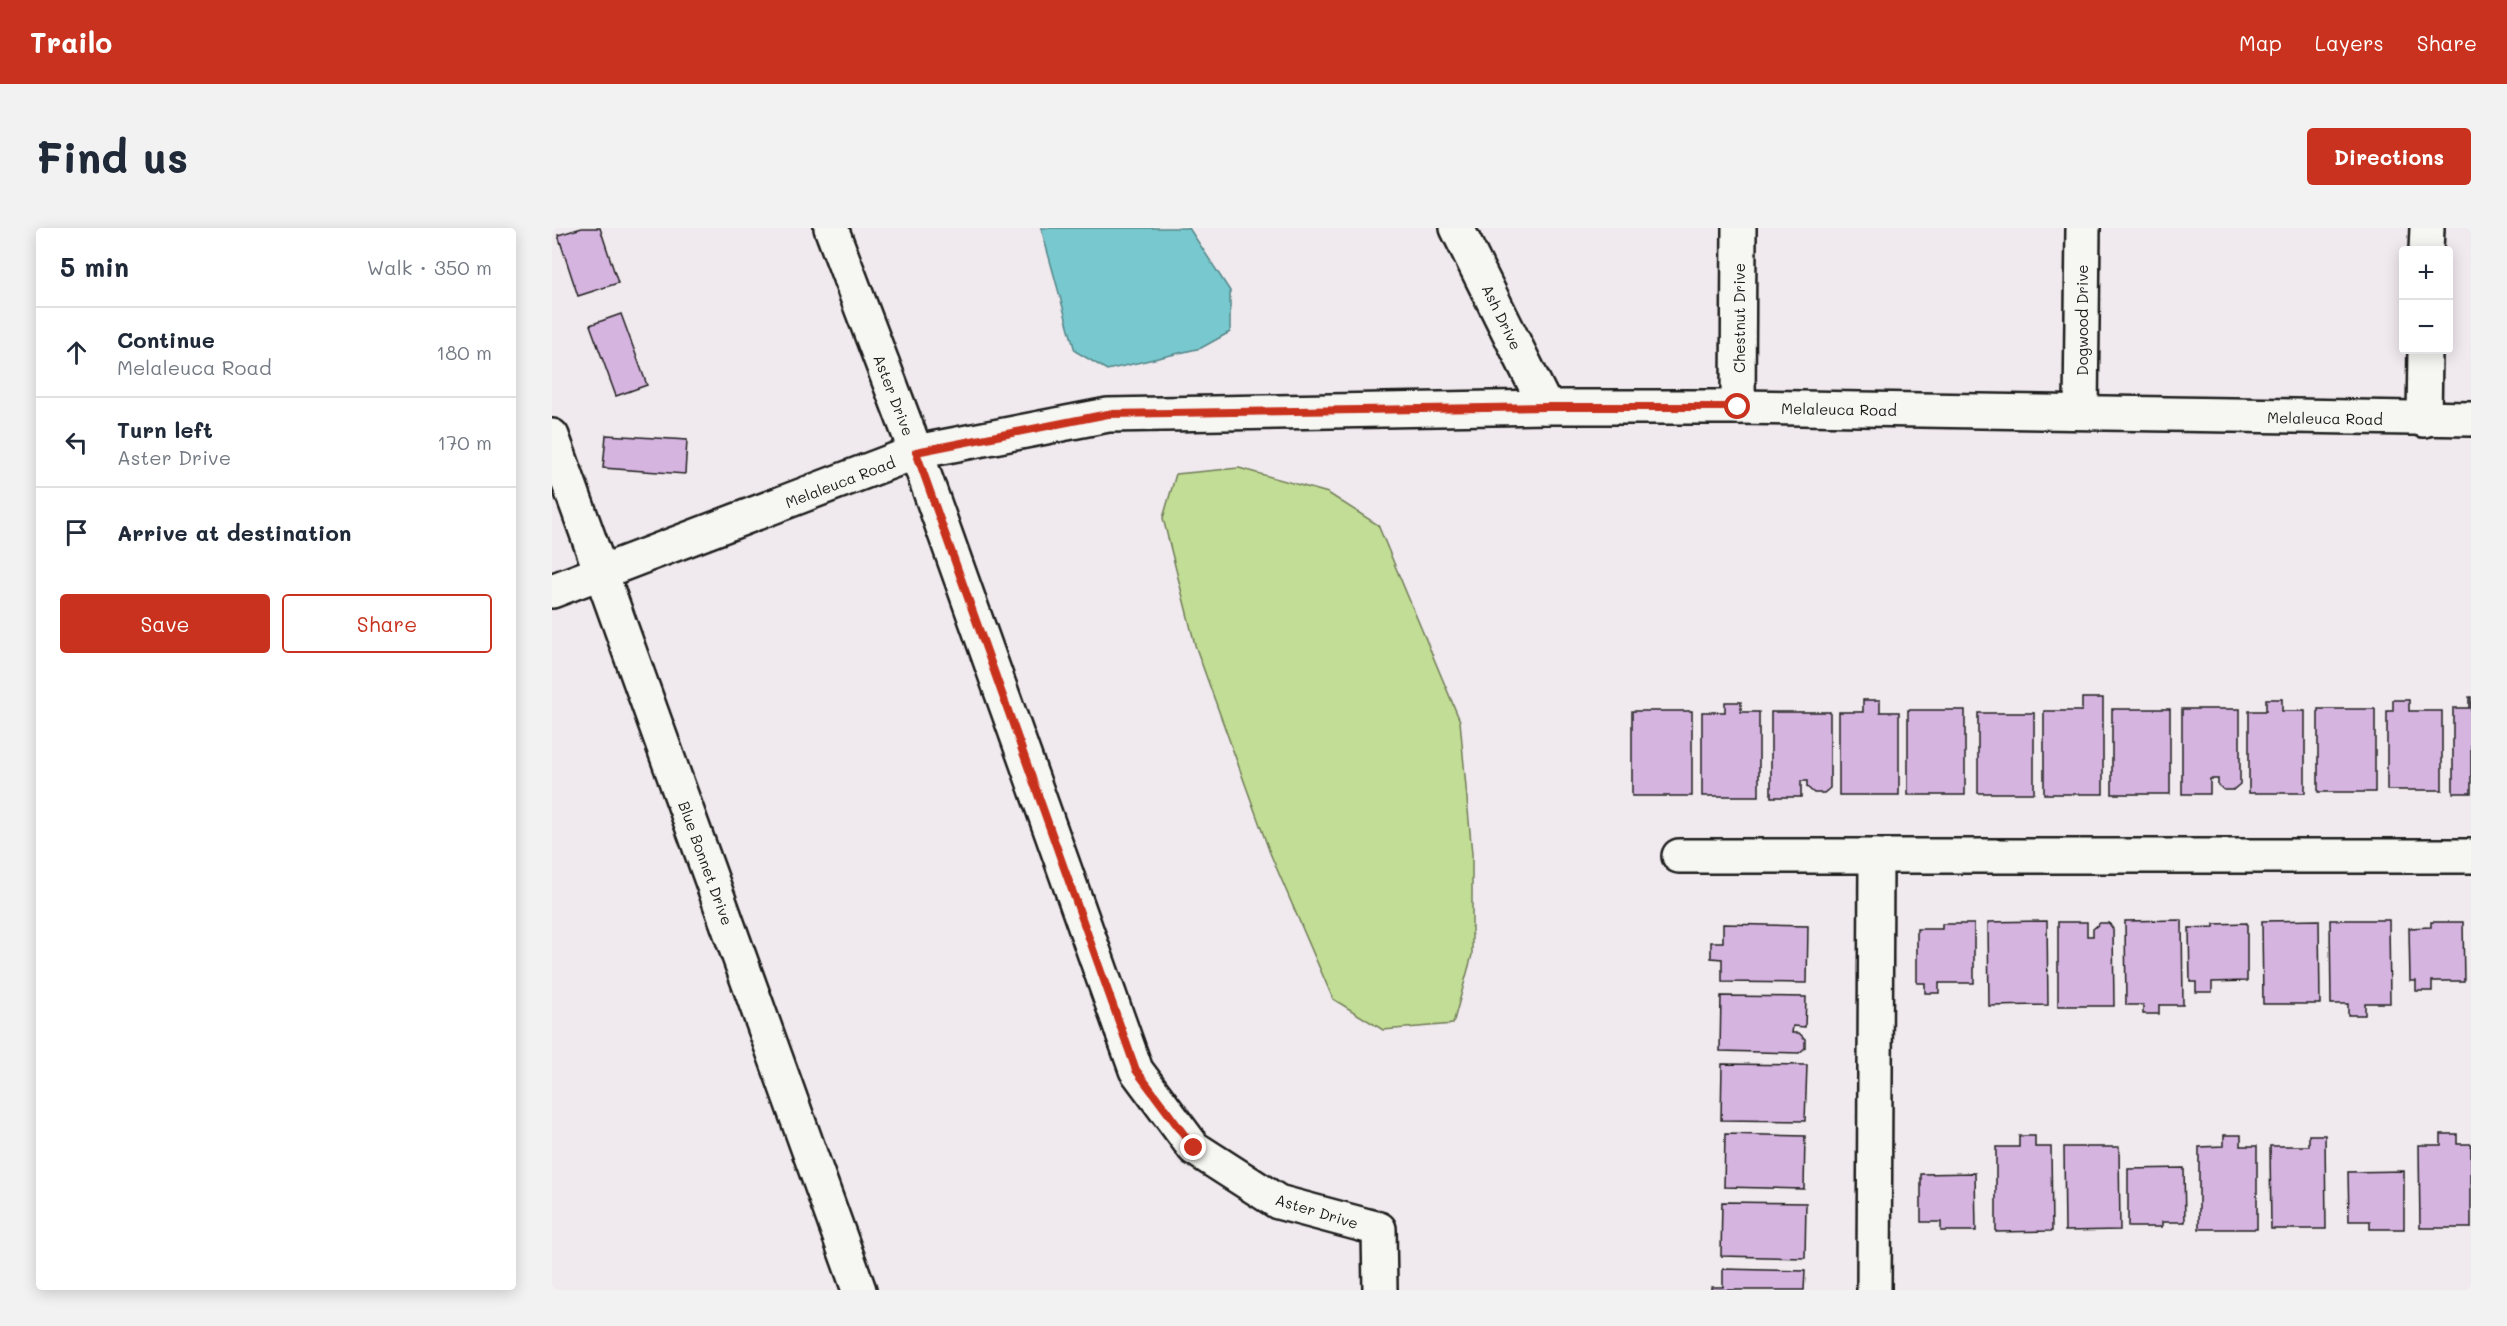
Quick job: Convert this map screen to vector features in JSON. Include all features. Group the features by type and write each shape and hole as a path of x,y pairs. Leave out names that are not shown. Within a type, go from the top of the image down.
{"street":[{"name":"Aster Drive","path":"831,228 916,452 1136,1070 1194,1148 1278,1202 1379,1229 1380,1290"},
{"name":"Ash Drive","path":"1457,228 1546,407"},
{"name":"Chestnut Drive","path":"1738,407 1739,228"},
{"name":"Dogwood Drive","path":"2081,412 2083,228"},
{"path":"2426,246 2427,228"},
{"path":"2424,420 2425,354"},
{"name":"Melaleuca Road","path":"552,591 602,574 916,452 1108,414 1546,407 1738,407 2471,419"},
{"name":"Blue Bonnet Drive","path":"552,436 859,1290"},
{"path":"1678,856 2471,856"},
{"path":"1874,1290 1876,856"}],"green space":[{"path":"1239,468 1328,493 1378,525 1460,721 1472,854 1472,955 1453,1024 1383,1030 1333,999 1270,853 1195,645 1163,518 1176,474"}],"water":[{"path":"1041,228 1189,228 1230,291 1230,332 1201,348 1107,370 1075,351"}],"building":[{"path":"582,228 600,228 618,283 578,296 558,235"},
{"path":"621,314 647,385 616,396 590,325"},
{"path":"606,435 687,440 685,474 603,468"},
{"path":"2469,697 2471,697 2471,793 2453,793 2453,708 2469,708"},
{"path":"2082,698 2103,698 2103,794 2044,794 2044,711 2082,711"},
{"path":"2266,699 2282,699 2282,711 2305,711 2305,793 2249,793 2249,711 2266,711"},
{"path":"1863,700 1880,700 1880,712 1899,712 1899,795 1839,795 1839,712 1863,712"},
{"path":"2393,700 2409,700 2409,711 2442,711 2442,790 2387,790 2387,711 2393,711"},
{"path":"1725,702 1741,702 1741,712 1759,712 1759,796 1702,796 1702,712 1725,712"},
{"path":"2112,709 2170,709 2170,794 2112,794"},
{"path":"2182,709 2240,709 2240,784 2233,790 2224,790 2218,785 2218,779 2210,779 2210,794 2182,794"},
{"path":"2318,709 2375,709 2375,792 2318,792"},
{"path":"1908,710 1965,710 1965,795 1908,795"},
{"path":"1632,711 1692,711 1692,796 1632,796"},
{"path":"1771,712 1830,712 1830,788 1824,793 1814,793 1807,787 1807,781 1801,781 1801,797 1771,797"},
{"path":"1978,713 2034,713 2034,793 1978,793"},
{"path":"2182,920 2183,1005 2159,1005 2159,1014 2143,1014 2143,1005 2126,1005 2125,921"},
{"path":"2319,920 2320,1004 2263,1004 2262,921"},
{"path":"2330,920 2389,920 2390,1003 2365,1003 2365,1015 2348,1015 2348,1004 2331,1004"},
{"path":"2047,921 2048,1005 1989,1006 1988,922"},
{"path":"2058,922 2087,922 2087,936 2093,936 2093,929 2100,923 2109,923 2113,929 2114,1006 2058,1006"},
{"path":"2431,922 2463,922 2464,981 2432,981 2432,991 2416,991 2416,981 2410,981 2409,928 2431,927"},
{"path":"2247,923 2247,981 2212,982 2212,992 2196,992 2196,982 2190,982 2189,928 2214,927 2214,924"},
{"path":"1723,924 1808,926 1807,983 1722,982 1722,959 1711,958 1711,942 1723,942"},
{"path":"1942,924 1974,924 1974,983 1939,983 1939,993 1925,993 1925,983 1917,983 1917,929 1942,929"},
{"path":"1721,996 1806,997 1805,1027 1793,1026 1792,1033 1799,1033 1805,1039 1805,1048 1799,1053 1720,1051"},
{"path":"1722,1064 1807,1065 1805,1121 1721,1120"},
{"path":"1725,1134 1805,1136 1804,1189 1724,1187"},
{"path":"2441,1134 2457,1134 2457,1144 2471,1144 2471,1228 2420,1228 2419,1145 2441,1145"},
{"path":"2224,1135 2241,1135 2241,1146 2257,1146 2257,1229 2199,1229 2199,1147 2224,1146"},
{"path":"2309,1135 2325,1135 2326,1229 2271,1229 2270,1146 2309,1146"},
{"path":"2019,1136 2035,1136 2035,1147 2051,1147 2052,1231 1996,1232 1996,1147 2019,1147"},
{"path":"2064,1147 2119,1147 2120,1230 2065,1231"},
{"path":"2184,1168 2185,1222 2162,1222 2162,1227 2128,1227 2128,1169"},
{"path":"2404,1171 2404,1229 2370,1229 2370,1221 2349,1221 2348,1172"},
{"path":"1975,1173 1976,1231 1941,1231 1941,1222 1921,1222 1921,1174"},
{"path":"1722,1202 1806,1203 1805,1258 1721,1256"},
{"path":"1723,1269 1805,1271 1804,1290 1711,1290 1711,1287 1723,1287"}],"route":[{"path":"1194,1148 1136,1070 916,452 1108,414 1546,407 1738,407"}]}
